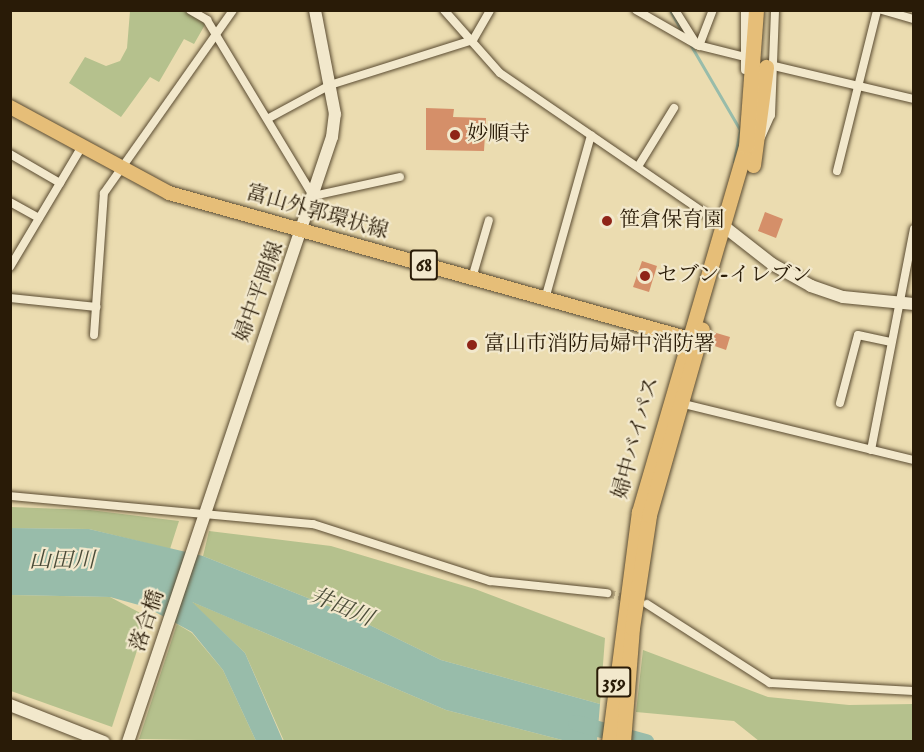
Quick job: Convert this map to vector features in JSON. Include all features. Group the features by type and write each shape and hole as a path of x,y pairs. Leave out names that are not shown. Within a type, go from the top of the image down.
{"highway":[{"name":"婦中バイパス","path":"752,146 756,10"},
{"name":"婦中バイパス","path":"609,741 626,626 639,512 693,339 730,231 752,146 766,10"},
{"name":"婦中バイパス","path":"623,741 626,626 650,515 680,403 693,339"}],"main road":[{"name":"婦中平岡線","path":"205,514 302,232 332,137 330,85 315,10"},
{"name":"富山外郭環状線","path":"10,107 122,171 169,192 302,232 693,339"},
{"path":"730,231 772,264 811,286 900,304 914,304"},
{"name":"落合橋","path":"128,741 205,514"},
{"path":"10,705 104,741"}],"street":[{"path":"190,10 207,20 269,118 313,196 400,177"},
{"path":"94,334 104,193 217,36 232,10"},
{"path":"444,10 500,73 639,165 730,231"},
{"path":"269,118 330,85 473,40 490,10"},
{"path":"636,10 698,45 745,57"},
{"path":"675,10 698,45"},
{"path":"698,45 713,10"},
{"path":"745,10 745,57 752,146"},
{"path":"752,146 771,115 775,10"},
{"path":"837,171 877,10"},
{"path":"882,10 914,19"},
{"path":"774,66 914,99"},
{"path":"639,165 674,108"},
{"path":"545,299 591,135"},
{"path":"12,261 81,148"},
{"path":"10,154 60,183"},
{"path":"10,202 39,218"},
{"path":"472,278 489,220"},
{"path":"871,450 914,229"},
{"path":"10,298 97,307"},
{"path":"840,403 858,335 891,342"},
{"path":"680,403 914,460"},
{"path":"10,496 313,524 490,581 607,593"},
{"path":"647,604 771,683 914,691"}],"green space":[{"path":"130,11 197,11 206,23 194,44 184,39 159,82 150,77 121,117 69,83 85,57 106,66 120,61 127,48"},
{"path":"11,507 90,510 179,521 170,549 89,529 11,528"},
{"path":"209,531 331,546 475,589 605,638 600,704 441,660 343,612 203,556"},
{"path":"11,595 110,597 148,617 112,727 11,691"},
{"path":"190,601 446,710 566,741 284,741 245,653"},
{"path":"177,624 192,633 223,670 256,741 139,739"},
{"path":"643,650 768,697 849,705 913,704 913,741 759,741 734,721 636,712"}],"water":[{"name":"山田川","path":"11,528 89,529 203,556 343,612 441,660 600,704 597,741 566,741 446,710 192,602 245,653 283,741 256,741 223,670 192,632 146,607 110,597 11,595"}],"building":[{"name":"妙順寺","path":"426,108 454,109 453,117 486,118 484,151 426,150"},
{"path":"765,212 783,219 776,238 758,231"},
{"name":"セブン-イレブン","path":"642,261 657,266 649,292 633,287"},
{"path":"713,332 730,337 726,350 709,344"}],"waterway":[{"path":"670,10 683,33"},
{"path":"690,44 740,130 734,161"},
{"name":"井田川","path":"576,723 646,742"}],"tunnel":[{"path":"607,593 629,599"}],"place":[{"name":"妙順寺","path":"455,135"},
{"name":"笹倉保育園","path":"607,221"},
{"name":"セブン-イレブン","path":"645,276"},
{"name":"富山市消防局婦中消防署","path":"472,345"}]}
